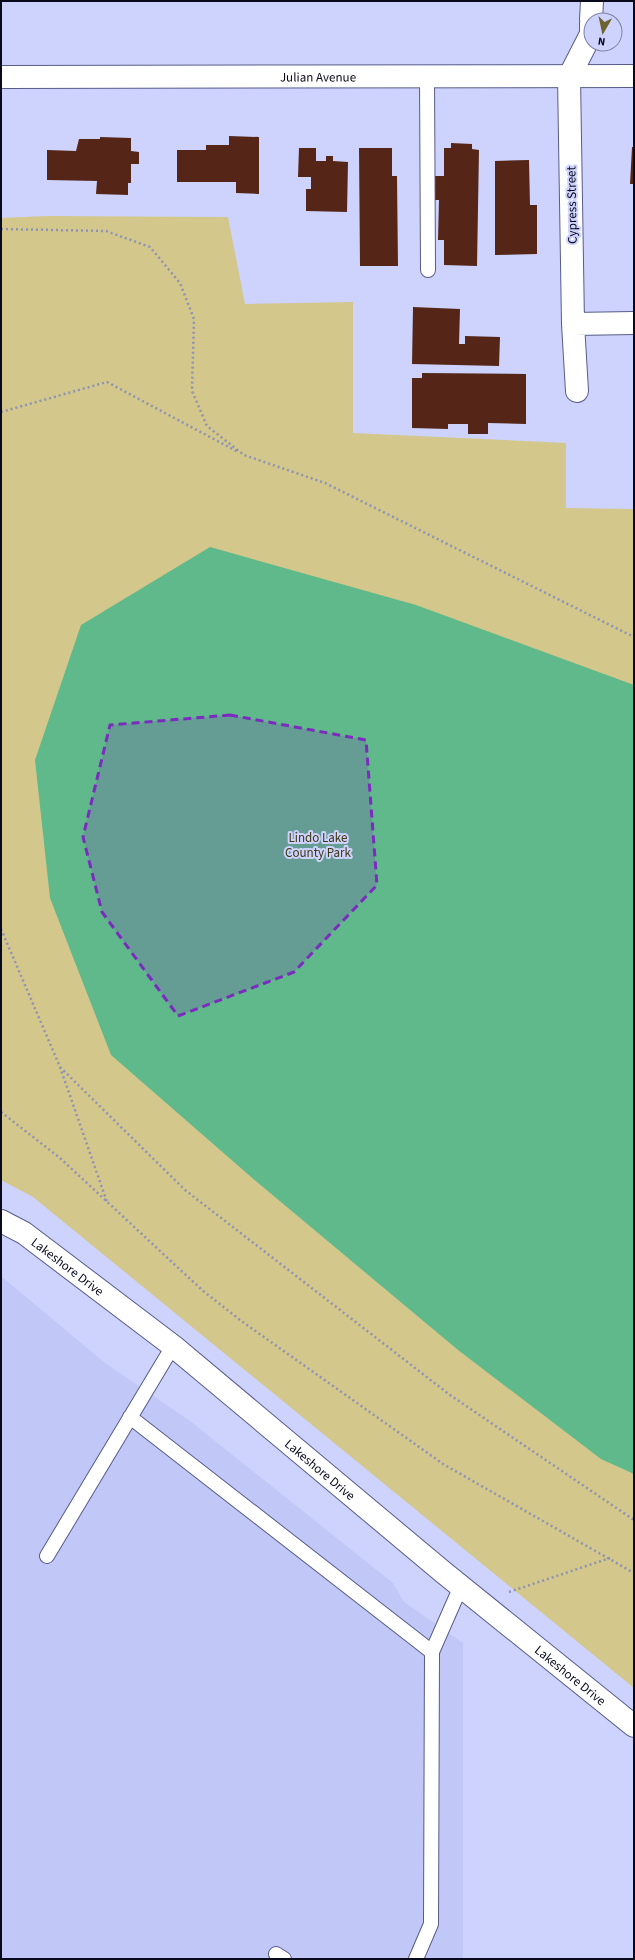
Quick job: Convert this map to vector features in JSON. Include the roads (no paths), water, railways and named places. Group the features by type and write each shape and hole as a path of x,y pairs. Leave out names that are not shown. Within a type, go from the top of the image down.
{"street":[{"path":"591,12 592,1"},
{"name":"Cypress Street","path":"577,391 573,324 569,77 583,50"},
{"name":"Julian Avenue","path":"1,77 634,76"},
{"path":"573,324 634,323"},
{"name":"Lakeshore Drive","path":"1,1221 24,1233 174,1346 461,1586 634,1726"}],"lane":[{"path":"427,77 428,270"},
{"path":"47,1556 174,1346"},
{"path":"130,1417 432,1652"},
{"path":"416,1959 431,1924 432,1652 461,1586"}],"park label":[{"name":"Lindo Lake County Park","path":"318,844"}]}
